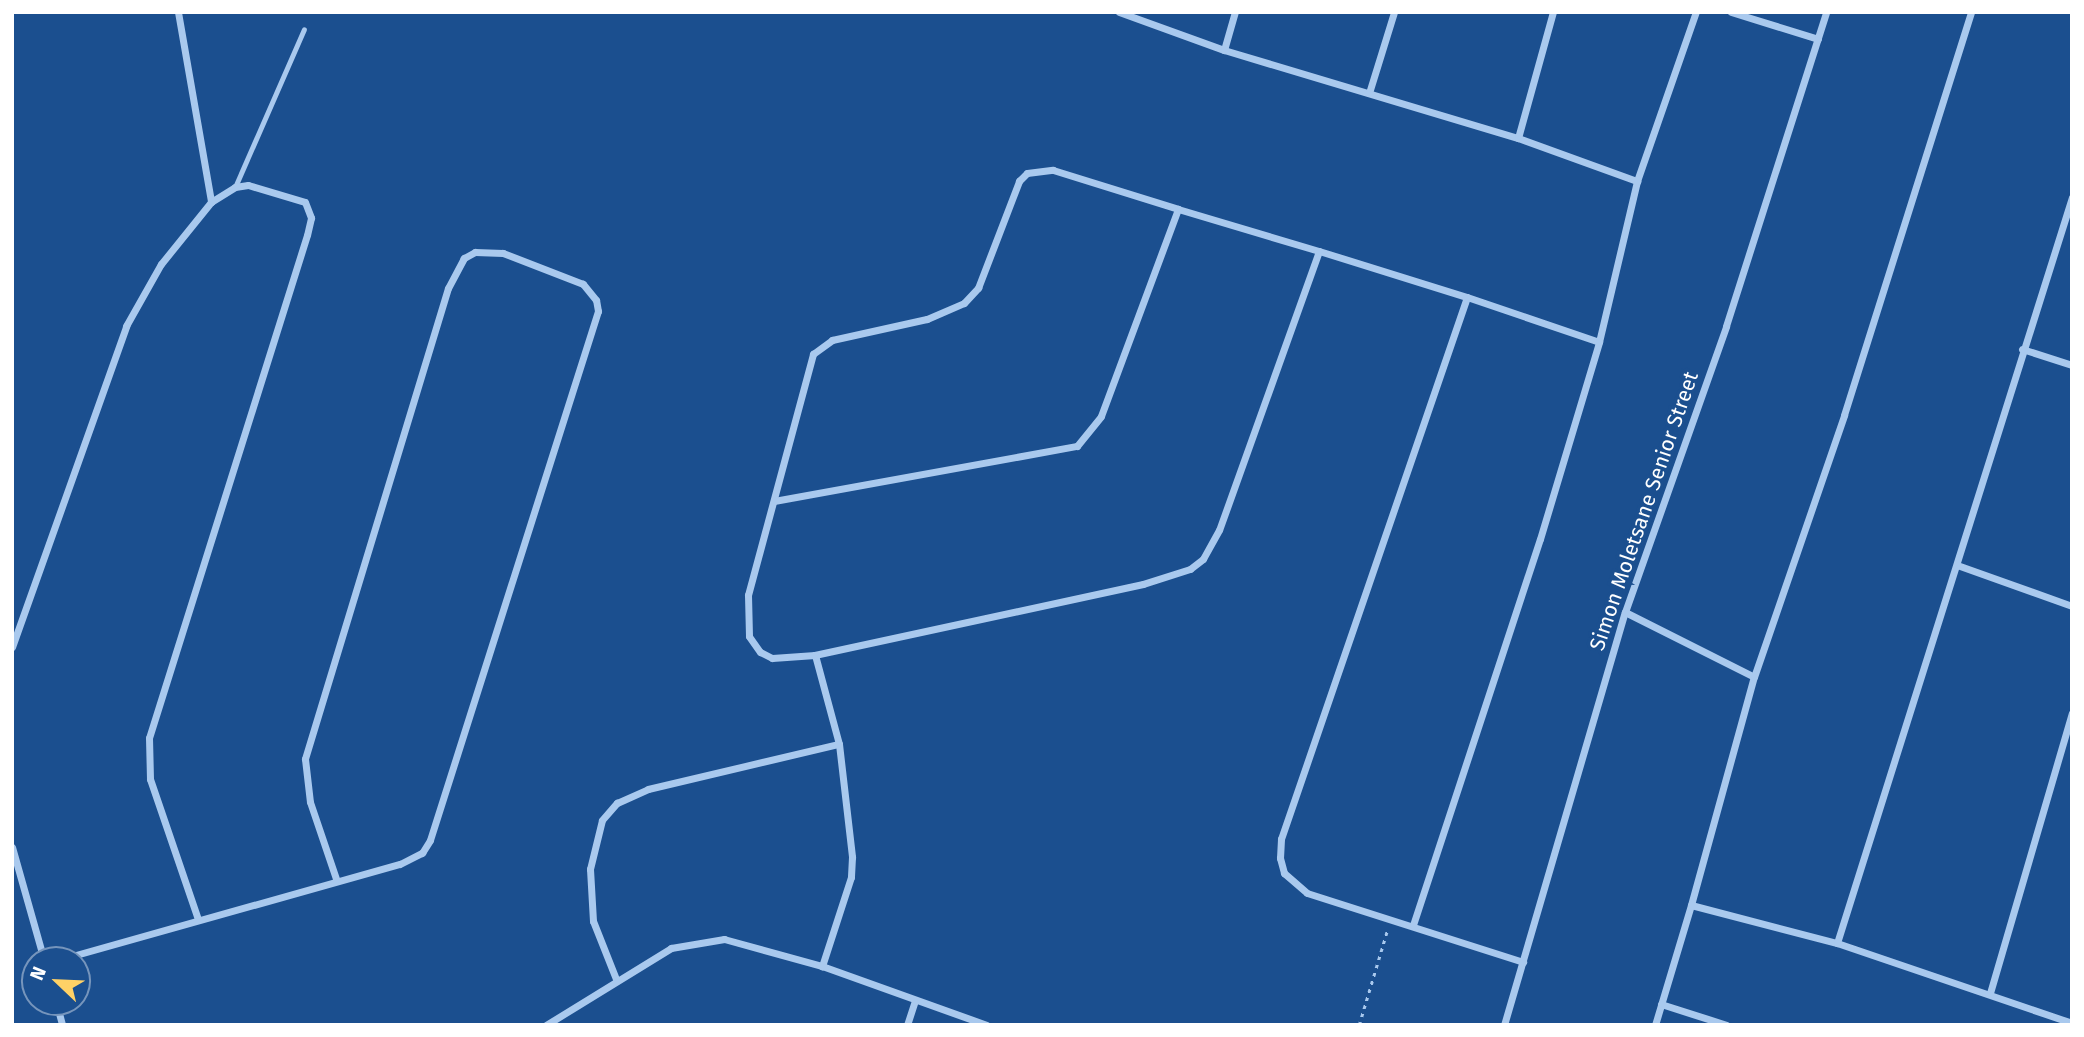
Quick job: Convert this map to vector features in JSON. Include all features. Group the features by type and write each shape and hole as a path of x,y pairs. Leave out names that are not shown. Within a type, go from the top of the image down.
{"street":[{"path":"178,12 211,202"},
{"path":"1119,12 1224,50 1518,138 1637,181"},
{"path":"1224,50 1236,12"},
{"path":"1369,93 1394,12"},
{"path":"1518,138 1553,12"},
{"path":"1413,925 1541,538 1599,342 1637,181 1696,12"},
{"path":"1731,12 1818,39"},
{"name":"Simon Moletsane Senior Street","path":"1504,1025 1625,612 1726,326 1826,12"},
{"path":"1655,1025 1754,677 1844,415 1971,12"},
{"path":"1319,251 1219,530 1203,559 1171,578 815,655 772,658 760,652 749,636 748,595 813,354 832,340 927,319 964,303 978,288 1019,181 1027,173 1053,170 1178,209 1319,251 1468,297 1599,342"},
{"path":"12,647 125,326 161,264 211,202 235,187 248,185 293,196 305,202 312,218 149,738 150,779 198,919"},
{"path":"1837,943 2072,197"},
{"path":"774,501 1077,446 1101,416 1178,209"},
{"path":"91,950 412,859 430,841 598,311 591,290 503,253 475,252 464,258 448,288 309,745 305,775 310,802 336,879"},
{"path":"1468,297 1282,839 1279,858 1284,873 1307,893 1523,962"},
{"path":"2022,349 2072,365"},
{"path":"1957,565 2072,606"},
{"path":"1625,612 1754,677"},
{"path":"815,655 839,744 851,867 822,966"},
{"path":"1990,993 2072,713"},
{"path":"616,979 593,921 590,869 602,820 617,803 648,789 839,744"},
{"path":"12,847 40,946"},
{"path":"1691,905 1837,943 2072,1023"},
{"path":"546,1025 616,979 671,948 704,939 745,943 822,966 988,1025"},
{"path":"907,1025 915,1001"},
{"path":"1661,1004 1727,1025"}],"lane":[{"path":"235,187 304,29"}],"path":[{"path":"1359,1025 1390,920"}]}
